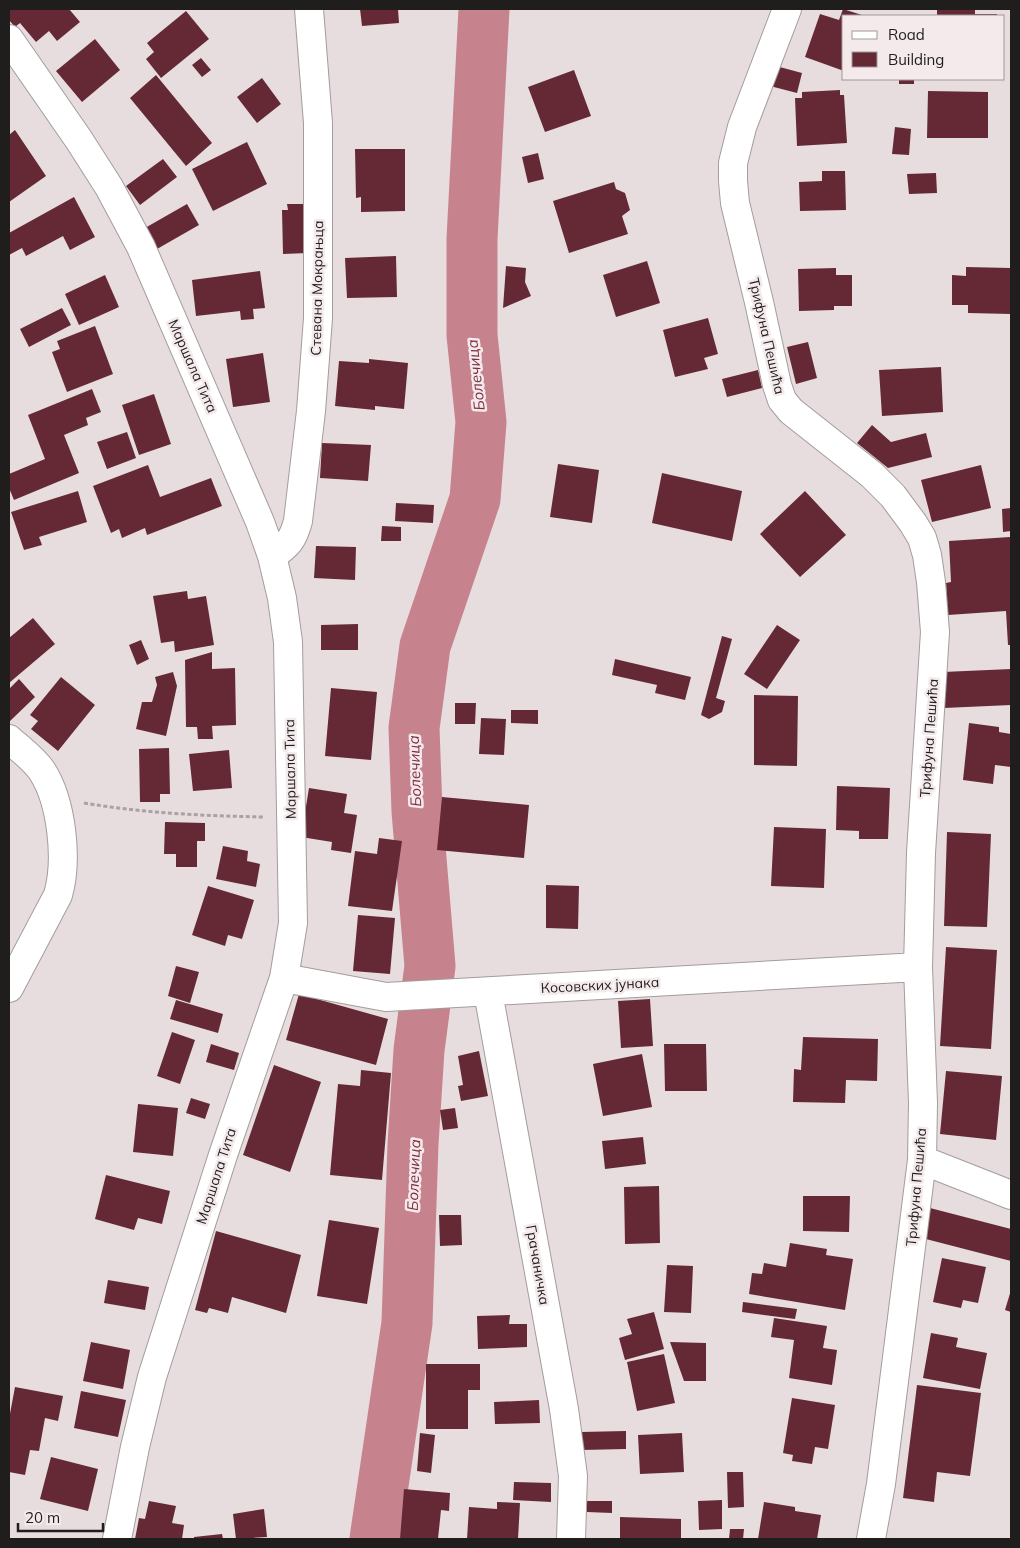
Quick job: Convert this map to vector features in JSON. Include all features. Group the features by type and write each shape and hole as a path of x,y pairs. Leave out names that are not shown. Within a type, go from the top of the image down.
{"street":[{"name":"Стевана Мокрањца","path":"272,556 288,544 295,534 312,411 318,318 318,122 309,9"},
{"name":"Трифуна Пешића","path":"787,9 742,128 733,163 735,203 782,400 791,411 872,474 893,496 922,538 931,582 935,632 921,853 918,967 923,1103 922,1160 881,1484 871,1539"},
{"name":"Маршала Тита","path":"9,39 109,186 141,248 256,513 272,556 282,598 288,642 293,923 284,978 223,1155 152,1377 135,1447 117,1539"},
{"path":"9,739 25,752 41,770 52,789 63,847 62,881 58,895 9,988"},
{"name":"Косовских јунака","path":"284,978 386,998 918,967"},
{"name":"Грачаничка","path":"488,992 564,1409 573,1476 571,1539"},
{"path":"922,1160 1011,1195"}],"path":[{"path":"54,799 123,809 215,817 290,817"}],"building":[{"path":"9,9 69,9 80,22 57,41 49,31 36,42 20,23 15,27 9,20"},
{"path":"360,9 398,9 399,23 362,26"},
{"path":"843,9 862,15 842,15 842,70 805,57 820,14 839,20"},
{"path":"937,9 975,9 975,14 997,14 997,15 937,15"},
{"path":"186,11 209,39 161,78 146,59 154,52 147,43"},
{"path":"95,39 120,70 82,102 56,71"},
{"path":"201,58 211,70 202,77 192,65"},
{"path":"776,66 802,73 797,93 770,86"},
{"path":"574,70 591,116 545,132 528,87"},
{"path":"156,75 212,143 186,166 130,98"},
{"path":"262,78 281,104 257,123 237,97"},
{"path":"899,80 914,80 914,84 899,84"},
{"path":"840,90 840,95 844,95 847,143 797,146 795,98 802,98 802,92"},
{"path":"928,91 988,92 988,138 927,138"},
{"path":"895,127 911,129 909,155 892,154"},
{"path":"15,130 46,176 9,202 9,135"},
{"path":"247,142 267,184 213,211 192,169"},
{"path":"355,149 405,149 405,211 361,212 361,197 356,198"},
{"path":"538,153 544,179 528,183 522,157"},
{"path":"163,159 177,177 140,205 126,186"},
{"path":"822,171 845,171 846,210 800,211 799,182 822,181"},
{"path":"936,173 937,193 909,194 907,174"},
{"path":"614,182 616,189 625,193 630,210 622,216 628,234 569,253 553,201"},
{"path":"74,197 95,237 70,250 63,236 26,256 22,248 9,255 9,233"},
{"path":"187,204 199,225 157,249 145,228"},
{"path":"287,204 307,204 308,253 283,254 282,210 288,210"},
{"path":"396,256 397,297 347,298 345,258"},
{"path":"647,261 660,303 616,317 603,275"},
{"path":"506,266 526,268 525,282 531,296 503,308"},
{"path":"966,267 1011,268 1011,314 968,313 968,305 952,305 952,275 966,276"},
{"path":"836,268 836,275 852,275 852,306 834,306 834,310 799,311 798,269"},
{"path":"260,271 265,308 253,309 254,319 241,320 240,311 196,316 192,280"},
{"path":"105,275 119,307 79,325 65,294"},
{"path":"62,308 71,325 29,347 20,329"},
{"path":"708,318 718,354 704,358 708,369 675,377 663,330"},
{"path":"95,326 113,374 67,392 52,352 60,349 57,341"},
{"path":"808,342 817,378 796,384 787,347"},
{"path":"263,353 270,402 233,407 226,359"},
{"path":"369,359 408,363 404,409 375,406 375,410 335,406 339,361 369,363"},
{"path":"941,367 943,412 882,416 879,370"},
{"path":"758,370 762,388 727,397 722,379"},
{"path":"92,389 101,412 86,418 88,425 64,435 79,473 14,500 9,488 9,474 45,459 28,415"},
{"path":"154,394 171,444 139,455 122,405"},
{"path":"872,425 891,442 926,433 932,457 888,468 857,443"},
{"path":"127,432 136,458 107,469 97,442"},
{"path":"322,443 371,445 368,481 320,478"},
{"path":"558,464 599,470 592,523 550,517"},
{"path":"148,465 160,497 211,478 222,506 147,535 145,528 122,538 119,529 111,533 93,486"},
{"path":"981,465 991,508 932,522 921,480"},
{"path":"662,473 742,491 732,541 652,523"},
{"path":"78,491 87,522 39,537 42,545 24,550 11,512"},
{"path":"805,491 846,535 800,577 760,534"},
{"path":"396,503 434,505 433,523 395,521"},
{"path":"1011,508 1011,531 1003,532 1002,509"},
{"path":"382,526 401,527 401,541 381,541"},
{"path":"1010,537 1011,645 1008,645 1006,611 948,615 946,583 951,582 949,541"},
{"path":"316,546 356,547 355,580 314,578"},
{"path":"187,591 188,599 206,596 214,645 175,652 174,641 161,643 153,596"},
{"path":"33,618 55,644 9,683 9,638"},
{"path":"358,624 358,650 321,650 321,625"},
{"path":"777,625 800,640 767,689 744,674"},
{"path":"722,636 732,639 716,698 725,701 722,712 709,719 701,715"},
{"path":"141,640 149,659 137,665 129,645"},
{"path":"212,652 212,669 235,668 236,725 212,726 213,739 198,739 197,727 186,727 185,660"},
{"path":"615,659 691,677 685,700 655,693 657,685 612,675"},
{"path":"1011,669 1011,705 944,708 943,672"},
{"path":"173,672 177,686 166,736 136,729 142,702 152,702 157,685 155,677"},
{"path":"61,677 95,705 58,751 31,729 38,721 30,715"},
{"path":"19,679 35,697 9,722 9,689"},
{"path":"331,688 377,692 371,760 325,756"},
{"path":"754,695 798,696 797,766 754,765"},
{"path":"455,703 476,703 475,724 455,724"},
{"path":"511,710 538,710 538,724 511,723"},
{"path":"481,718 506,719 504,755 479,754"},
{"path":"969,723 999,727 999,732 1011,734 1011,767 995,765 993,784 963,780"},
{"path":"169,748 170,794 160,794 160,802 140,802 139,749"},
{"path":"229,750 232,788 193,791 189,754"},
{"path":"837,786 890,788 888,839 859,839 859,831 836,830"},
{"path":"309,788 347,794 344,813 357,815 351,853 331,850 332,842 301,837"},
{"path":"442,797 529,805 524,858 437,850"},
{"path":"165,822 205,823 205,841 197,841 197,867 176,867 176,854 164,854"},
{"path":"774,827 826,829 824,888 771,886"},
{"path":"947,832 991,834 987,927 944,926"},
{"path":"379,838 402,841 392,911 348,906 355,851 377,854"},
{"path":"223,846 248,851 247,861 260,864 256,887 216,879"},
{"path":"546,885 579,886 578,929 546,928"},
{"path":"208,886 254,900 242,939 228,935 225,946 192,935"},
{"path":"358,915 395,918 390,974 353,971"},
{"path":"946,947 997,950 991,1049 940,1046"},
{"path":"176,966 199,972 190,1003 168,996"},
{"path":"299,994 388,1019 376,1065 286,1040"},
{"path":"650,999 653,1046 621,1048 618,1001"},
{"path":"176,1000 223,1014 218,1033 170,1019"},
{"path":"172,1032 195,1040 180,1084 157,1076"},
{"path":"803,1037 878,1039 877,1081 846,1080 845,1103 793,1102 794,1069 801,1070"},
{"path":"211,1044 239,1053 234,1070 206,1062"},
{"path":"664,1044 706,1044 707,1091 665,1091"},
{"path":"479,1051 488,1096 461,1101 458,1086 463,1085 458,1056"},
{"path":"642,1054 652,1107 603,1116 593,1064"},
{"path":"274,1065 321,1082 290,1172 243,1155"},
{"path":"361,1070 391,1073 382,1180 330,1175 338,1084 360,1086"},
{"path":"946,1071 1002,1076 996,1140 940,1134"},
{"path":"191,1098 210,1104 205,1119 186,1113"},
{"path":"138,1104 178,1108 173,1156 133,1152"},
{"path":"455,1108 458,1128 443,1130 440,1110"},
{"path":"643,1137 646,1164 605,1169 602,1141"},
{"path":"106,1175 170,1191 162,1224 138,1218 134,1230 95,1219"},
{"path":"659,1186 660,1243 625,1244 624,1187"},
{"path":"803,1196 850,1196 849,1232 803,1231"},
{"path":"930,1208 1011,1229 1011,1261 922,1238"},
{"path":"439,1215 461,1215 462,1245 440,1246"},
{"path":"329,1220 379,1228 367,1304 317,1296"},
{"path":"216,1231 301,1255 286,1313 232,1297 228,1313 209,1308 207,1313 195,1310"},
{"path":"790,1243 827,1249 826,1255 853,1259 845,1310 749,1294 752,1273 762,1274 764,1263 786,1267"},
{"path":"942,1258 986,1267 978,1303 963,1300 961,1308 933,1302"},
{"path":"667,1265 693,1266 691,1313 664,1312"},
{"path":"108,1280 149,1287 145,1310 104,1303"},
{"path":"1011,1290 1011,1312 1005,1310"},
{"path":"743,1302 797,1309 795,1319 742,1312"},
{"path":"654,1312 664,1349 625,1360 619,1338 632,1334 627,1319"},
{"path":"510,1315 509,1324 527,1324 527,1347 478,1349 477,1316"},
{"path":"774,1318 827,1326 823,1348 837,1350 832,1385 789,1378 794,1340 771,1337"},
{"path":"931,1333 958,1338 956,1347 987,1353 980,1389 923,1378"},
{"path":"91,1342 130,1350 123,1389 83,1381"},
{"path":"670,1342 706,1343 706,1381 684,1381"},
{"path":"664,1354 675,1403 637,1411 627,1362"},
{"path":"426,1364 480,1364 480,1390 468,1390 468,1429 426,1429"},
{"path":"917,1385 981,1393 970,1476 937,1472 934,1502 903,1498"},
{"path":"15,1387 63,1396 58,1421 45,1418 39,1451 30,1450 25,1475 9,1472 9,1419"},
{"path":"81,1391 126,1400 118,1437 74,1428"},
{"path":"792,1398 835,1405 828,1449 815,1447 812,1464 792,1461 793,1455 783,1453"},
{"path":"539,1400 540,1423 495,1424 494,1402"},
{"path":"626,1431 626,1449 582,1450 581,1432"},
{"path":"420,1433 435,1435 431,1473 417,1471"},
{"path":"682,1433 684,1472 640,1474 638,1435"},
{"path":"51,1457 98,1469 88,1511 40,1499"},
{"path":"727,1472 743,1472 744,1507 728,1508"},
{"path":"514,1482 551,1483 551,1502 513,1500"},
{"path":"404,1489 450,1493 449,1511 441,1510 438,1539 400,1539"},
{"path":"722,1500 722,1529 699,1530 698,1501"},
{"path":"149,1501 176,1506 172,1523 184,1525 182,1539 135,1539 139,1518 145,1519"},
{"path":"587,1501 612,1501 612,1513 587,1512"},
{"path":"497,1502 520,1503 518,1539 467,1539 469,1507 497,1509"},
{"path":"764,1502 795,1507 795,1511 821,1515 817,1539 758,1539"},
{"path":"264,1509 267,1537 236,1539 233,1514"},
{"path":"620,1517 681,1519 681,1539 620,1539"},
{"path":"730,1529 744,1529 743,1539 729,1539"},
{"path":"222,1534 223,1539 194,1539 194,1537"}],"waterway":[{"name":"Болечица","path":"375,1539 407,1323 413,1144 419,1050 430,966 417,811 414,728 425,646 475,499 481,422 472,335 472,239 484,9"}]}
